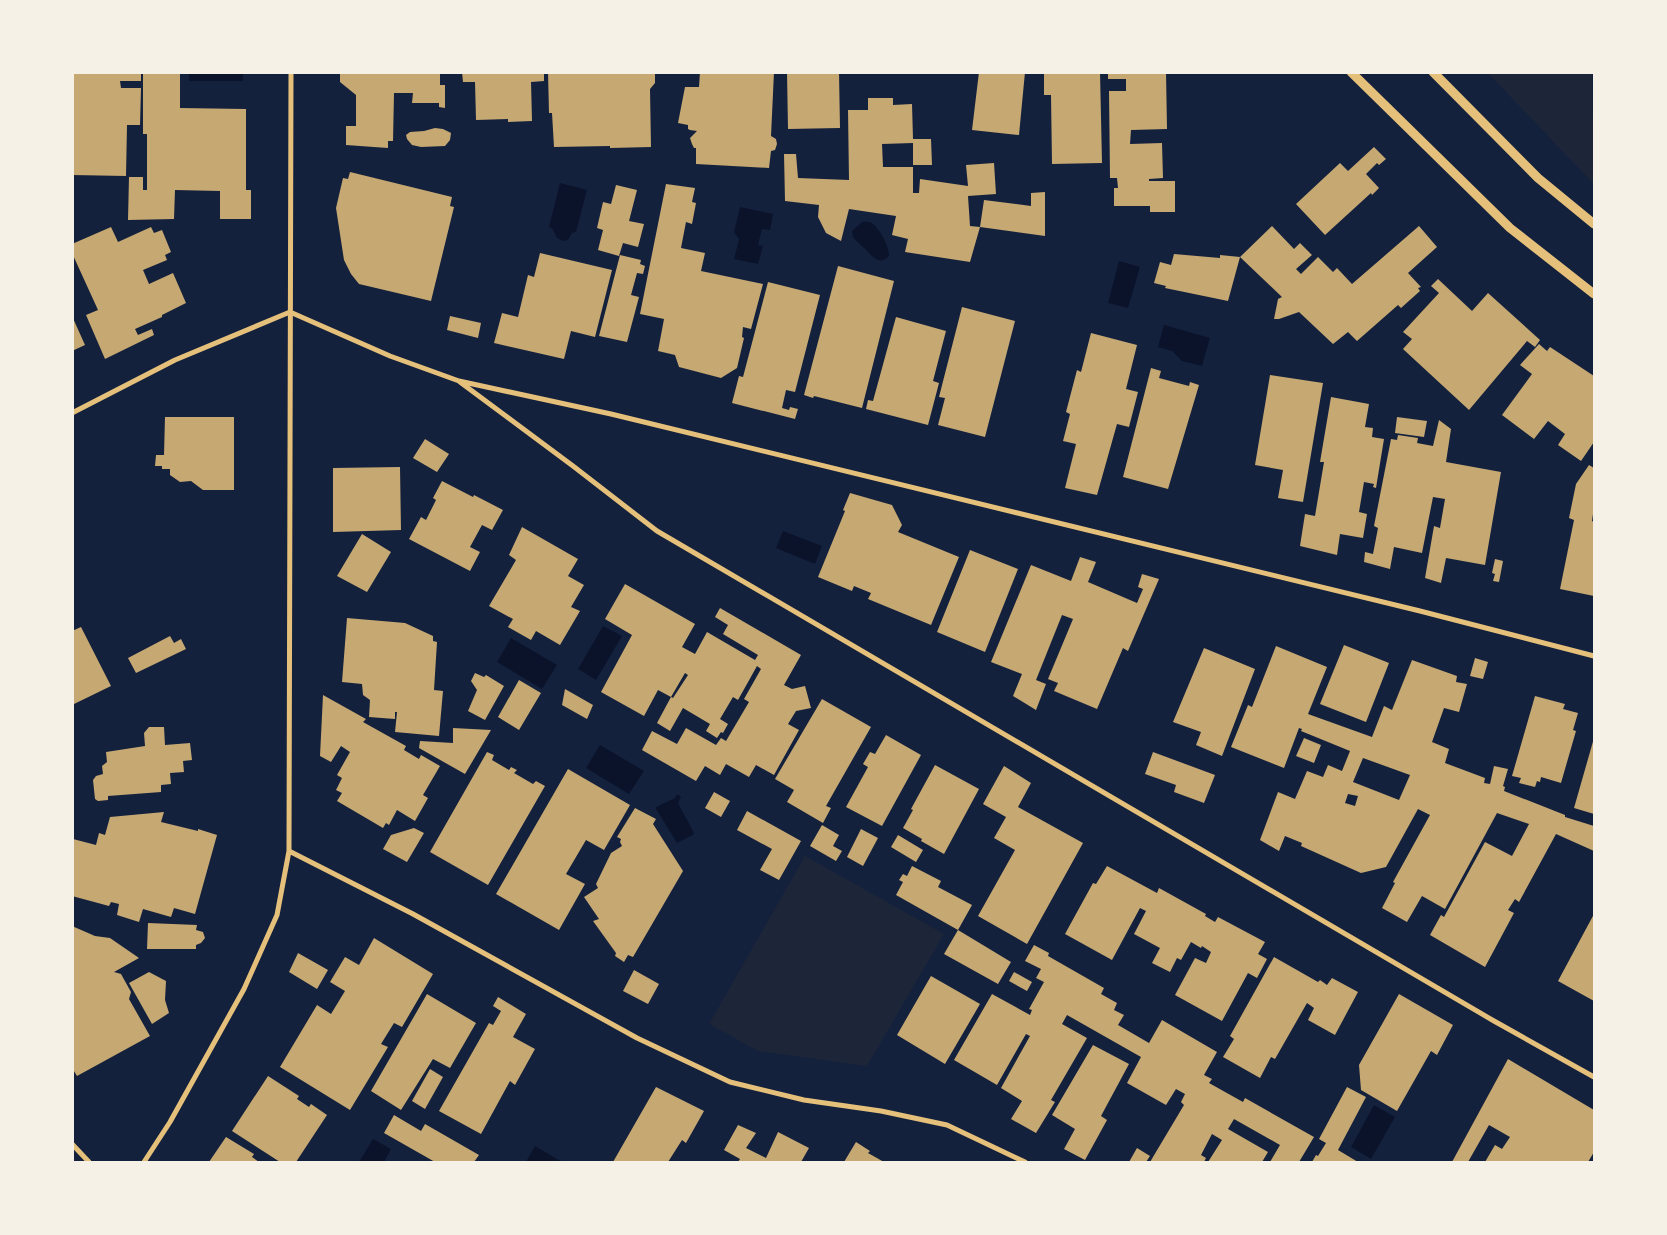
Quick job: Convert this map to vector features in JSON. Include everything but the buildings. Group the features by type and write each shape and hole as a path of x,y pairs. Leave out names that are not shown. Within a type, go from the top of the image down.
{"street":[{"path":"144,1162 170,1122 244,989 277,915 289,851 291,72"},
{"path":"1351,72 1510,228 1594,294"},
{"path":"1433,72 1538,178 1594,224"},
{"path":"72,413 175,360 290,312 390,356 459,381 630,419 1420,610 1594,656"},
{"path":"459,381 658,531 1486,1016 1594,1077"},
{"path":"289,851 413,914 637,1038 730,1082 804,1100 881,1111 947,1125 1025,1162"},
{"path":"72,1144 89,1162"}],"shaded area":[{"path":"189,73 243,73 243,81 189,81"},
{"path":"1488,73 1592,73 1594,184 1587,177"},
{"path":"560,183 587,190 576,232 572,233 568,240 563,241 557,238 552,228 549,227"},
{"path":"740,207 773,214 770,230 762,229 758,245 763,246 758,264 734,259 739,239 734,232"},
{"path":"862,222 872,223 881,234 889,253 889,256 885,259 876,259 853,237 852,231"},
{"path":"1119,261 1140,267 1128,308 1108,303"},
{"path":"1164,325 1210,338 1202,366 1182,361 1172,351 1158,347"},
{"path":"783,531 822,546 815,564 776,548"},
{"path":"603,626 622,636 596,680 578,669"},
{"path":"511,638 557,665 542,689 497,662"},
{"path":"600,745 644,771 629,794 586,768"},
{"path":"677,794 681,797 678,803 694,833 677,843 656,807 675,798"},
{"path":"805,856 944,934 867,1066 758,1051 709,1024"},
{"path":"1374,1105 1395,1117 1371,1159 1351,1147"},
{"path":"373,1139 391,1149 384,1162 359,1162"},
{"path":"535,1146 562,1162 526,1162"}]}
